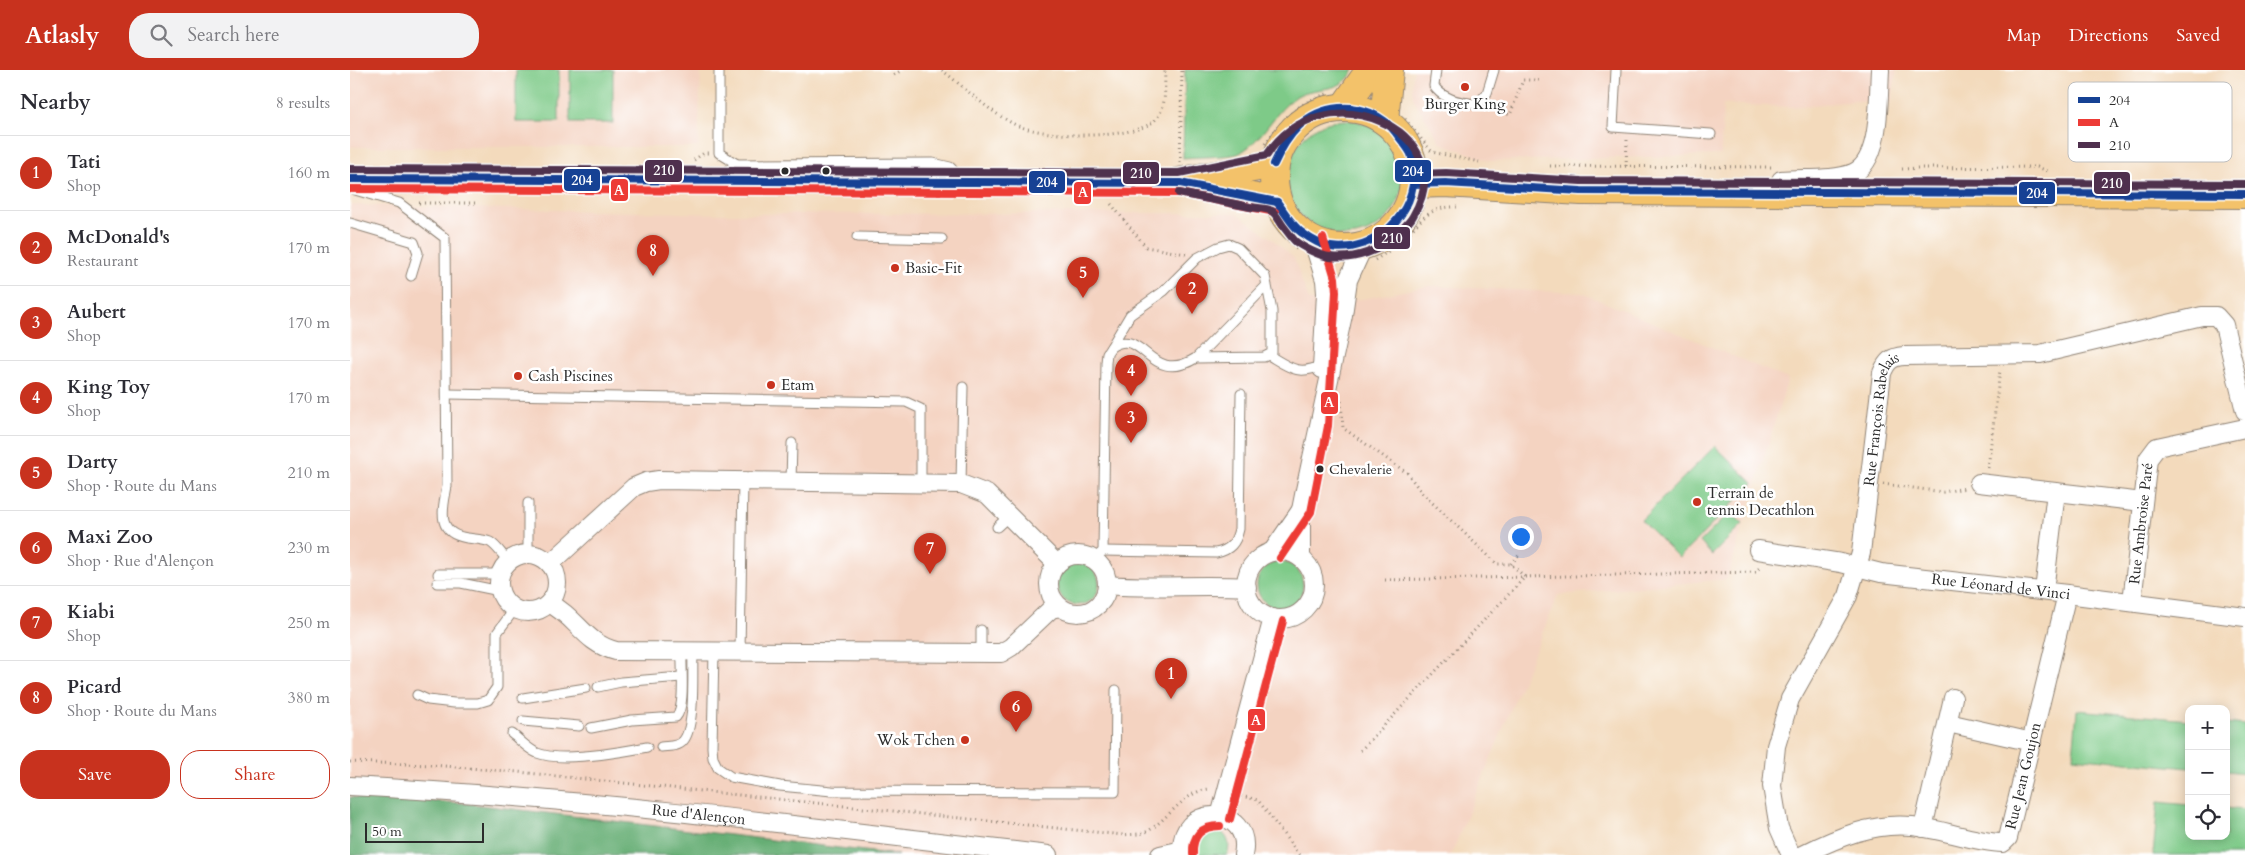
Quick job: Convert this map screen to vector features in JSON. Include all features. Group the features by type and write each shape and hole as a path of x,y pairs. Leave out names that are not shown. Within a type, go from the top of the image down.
{"main road":[{"path":"1180,182 1269,154 1299,123 1338,100 1370,70"},
{"path":"350,179 1180,182 1272,210 1286,218 1298,232 1307,247 1347,248 1367,254 1382,236 1398,222 1409,205 1414,184 1413,166 1408,148 1398,132 1394,118 1389,70"},
{"path":"1338,100 1394,118"},
{"path":"1269,154 1273,183 1272,210"},
{"path":"1414,184 1445,183 1571,190 2245,194"}],"street":[{"path":"1670,190 1853,173 1868,161 1872,153 1880,70"},
{"path":"1307,247 1324,280 1326,293 1318,425"},
{"path":"1301,558 1301,510 1343,315 1348,280 1367,254"},
{"name":"Rue François Rabelais","path":"1791,855 1779,828 1772,786 1776,746 1790,700 1848,596 1857,567 1861,553 1882,373 1887,362 1895,356 2040,354 2202,316 2216,316 2224,325 2245,411"},
{"name":"Rue Ambroise Paré","path":"2132,602 2148,459 2157,447 2245,428"},
{"path":"550,564 625,495 646,482 659,480 961,484 987,494 1003,521 1057,564"},
{"path":"1979,482 2143,502"},
{"path":"2044,591 2056,492"},
{"path":"1272,552 1301,510"},
{"name":"Rue Léonard de Vinci","path":"1763,551 1898,575 2044,591 2245,617"},
{"path":"1272,552 1288,552 1301,558 1308,565 1314,583 1310,600 1299,613 1291,617 1273,618 1266,616 1255,607 1248,594 1247,579 1253,565 1258,559 1272,552"},
{"path":"528,554 543,557 554,568 558,583 554,598 550,604 544,609 529,614 514,610 503,599 503,576 513,558 528,554"},
{"path":"1075,555 1098,555 1107,586 1100,602 1088,611 1073,613 1054,601 1049,586 1052,570 1057,564 1075,555"},
{"path":"1107,586 1209,585 1247,587"},
{"name":"Rue Jean Goujon","path":"1802,855 1835,839 1864,830 1911,826 2003,843 2008,838 2067,594"},
{"path":"550,604 562,610 588,638 605,648 616,651 994,654 1007,650 1051,609 1060,606"},
{"path":"1220,816 1273,618"},
{"path":"1923,828 1953,698"},
{"path":"1948,723 2032,742"},
{"name":"Rue d'Alençon","path":"350,786 459,792 715,815 1048,855"},
{"path":"1160,855 1183,853 1184,837 1190,826 1207,816 1220,816 1229,820 1239,829 1244,842 1243,855"}],"lane":[{"path":"720,70 719,153 737,164 933,164 950,166 965,181"},
{"path":"1436,70 1434,86 1438,93 1472,104 1479,103 1487,93 1494,70"},
{"path":"1616,70 1613,127 1711,134"},
{"path":"713,179 737,164"},
{"path":"350,190 359,190 399,203 446,238 448,394 447,486 443,510 444,521 448,529 458,536 490,542 503,576"},
{"path":"350,223 414,242 418,253 411,276"},
{"path":"857,237 942,239"},
{"path":"1241,394 1239,529 1233,545 1224,551 1216,553 1098,555 1107,353 1130,315 1164,291 1194,261 1218,246 1229,244 1238,248 1265,276 1272,311 1270,356"},
{"path":"1111,347 1119,342 1127,341 1135,344 1152,360 1168,366 1181,365 1196,358 1267,285"},
{"path":"1196,358 1270,356 1294,370 1312,370 1322,365"},
{"path":"961,484 963,387"},
{"path":"448,394 906,402 921,409 921,484"},
{"path":"791,482 792,443"},
{"path":"740,651 743,481"},
{"path":"528,503 528,554"},
{"path":"503,576 461,583 438,579 503,576"},
{"path":"417,695 428,700 454,703 478,703 488,700 497,687 497,633 514,610"},
{"path":"981,630 981,653"},
{"path":"591,728 632,720 676,717 680,712 682,676 687,651"},
{"path":"661,747 677,745 688,734 690,722 687,651"},
{"path":"714,651 713,758 718,768 731,778 780,786 832,790 1115,792 1116,690"},
{"path":"598,687 621,682 682,676"},
{"path":"523,698 586,688"},
{"path":"523,721 579,726"},
{"path":"512,734 537,752 554,756 616,752 647,747"}],"path":[{"path":"894,75 902,70"},
{"path":"942,70 982,103 1013,124 1035,132 1053,135 1137,131 1154,120 1164,104 1164,70"},
{"path":"1180,182 1182,70"},
{"path":"1479,103 1510,115 1523,80 1539,80"},
{"path":"1269,154 1281,122 1297,107 1318,97 1338,100"},
{"path":"1394,118 1432,152 1484,163"},
{"path":"1541,166 1777,167"},
{"path":"1111,204 1146,247 1184,253 1194,261"},
{"path":"1367,254 1398,244 1419,220 1432,211 1448,207 1458,207"},
{"path":"1272,210 1307,247"},
{"path":"1870,482 1943,492 1968,488 1979,482 1988,469 2002,354"},
{"path":"1324,400 1342,401 1343,428 1407,473 1422,494 1498,564 1511,564 1525,577"},
{"path":"1385,580 1756,572 1766,560 1763,551"},
{"path":"1511,564 1521,553"},
{"path":"1359,752 1525,577"}],"shaded area":[{"path":"350,70 701,70 698,147 350,147"},
{"path":"1414,70 1897,70 1891,103 1859,101 1790,107 1723,104 1721,155 1489,161 1441,143 1413,98 1412,82"},
{"path":"350,205 718,214 1235,213 1271,238 1294,258 1309,301 1363,299 1428,286 1582,293 1788,379 1727,579 1558,595 1451,855 898,855 463,803 350,797"}],"green space":[{"path":"516,70 559,70 559,122 516,122"},
{"path":"570,70 613,70 613,123 570,123"},
{"path":"1185,70 1354,70 1349,78 1342,83 1297,96 1282,109 1255,141 1240,153 1183,158"},
{"path":"1345,120 1367,125 1386,137 1398,156 1403,178 1398,200 1386,219 1367,231 1345,236 1323,231 1304,219 1292,200 1287,178 1292,156 1304,137 1323,125"},
{"name":"Terrain de tennis Decathlon","path":"1715,446 1753,483 1679,558 1641,520"},
{"path":"1730,512 1743,524 1712,555 1700,542"},
{"path":"1280,562 1293,566 1299,572 1303,585 1299,598 1293,604 1280,608 1267,604 1261,598 1257,585 1261,572 1267,566"},
{"path":"1082,563 1090,566 1096,572 1099,584 1096,596 1090,602 1074,605 1066,602 1060,596 1057,580 1060,572 1066,566"},
{"path":"2077,710 2185,720 2185,768 2073,757"},
{"path":"2230,723 2245,725 2245,773 2230,771"},
{"path":"350,797 463,803 898,855 350,855"},
{"path":"2158,802 2185,805 2185,840 2230,840 2230,808 2245,810 2245,855 2153,855"},
{"path":"1212,829 1221,832 1227,838 1229,846 1227,855 1197,854 1196,845 1198,838 1207,830"}],"transit line":[{"name":"204","path":"1274,164 1291,134 1307,119 1327,110 1347,108 1363,110 1385,121 1411,154 1413,170 1413,186 1401,215 1378,237 1363,244 1331,247 1317,242 1296,228 1277,202"},
{"name":"210","path":"350,169 1179,173 1267,155 1291,130 1320,116 1351,114 1380,121 1404,136 1420,158 1424,185 1412,218 1391,239 1384,245 1367,253 1339,258 1321,255 1295,241 1270,210 1179,193"},
{"name":"210","path":"1414,174 1446,173 1581,181 2245,184"},
{"name":"204","path":"350,179 1180,183 1277,202"},
{"name":"204","path":"1414,184 1445,183 1581,191 2245,194"},
{"name":"A","path":"350,189 1179,193 1275,212"},
{"name":"A","path":"1280,558 1311,512 1328,426 1336,292 1335,278 1323,238"},
{"name":"A","path":"1230,819 1283,621"},
{"name":"A","path":"1193,854 1194,842 1199,833 1213,826 1220,826"}],"place":[{"name":"Burger King","path":"1465,87"},
{"name":"Basic-Fit","path":"895,268"},
{"name":"Picard","path":"653,276"},
{"name":"Darty","path":"1083,298"},
{"name":"McDonald's","path":"1192,314"},
{"name":"Cash Piscines","path":"518,376"},
{"name":"Etam","path":"771,385"},
{"name":"King Toy","path":"1131,396"},
{"name":"Aubert","path":"1131,443"},
{"name":"Chevalerie","path":"1320,469"},
{"name":"Terrain de tennis Decathlon","path":"1697,502"},
{"name":"Kiabi","path":"930,574"},
{"name":"Tati","path":"1171,699"},
{"name":"Maxi Zoo","path":"1016,732"},
{"name":"Wok Tchen","path":"965,740"}]}
